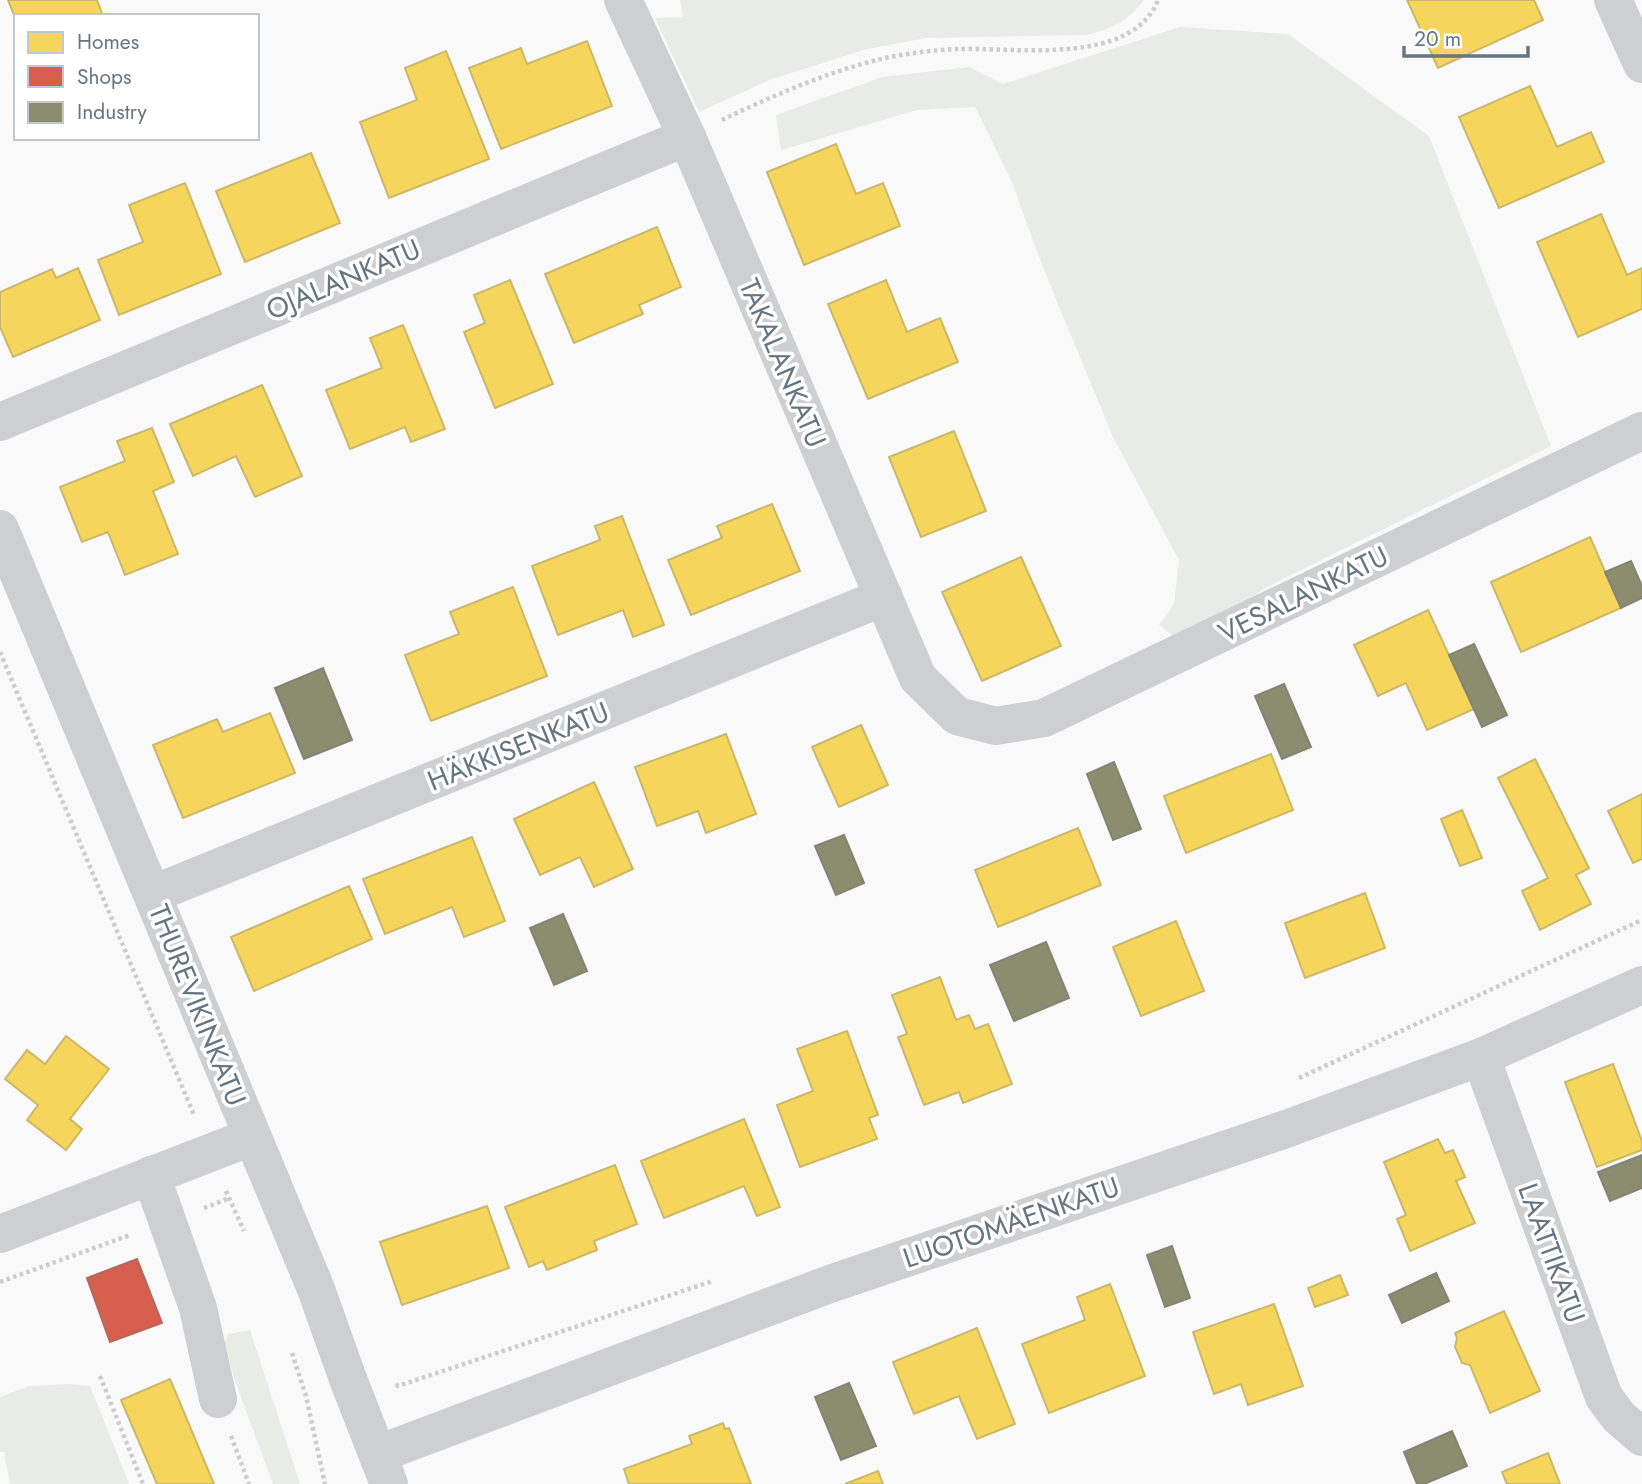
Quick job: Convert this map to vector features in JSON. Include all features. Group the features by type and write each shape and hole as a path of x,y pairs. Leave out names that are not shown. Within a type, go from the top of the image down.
{"street":[{"name":"TAKALANKATU","path":"623,0 687,137 918,678 957,716"},
{"path":"1613,0 1642,65"},
{"name":"OJALANKATU","path":"0,422 687,137"},
{"name":"VESALANKATU","path":"957,716 996,726 1044,718 1642,431"},
{"name":"THUREVIKINKATU","path":"0,529 316,1289 383,1469"},
{"name":"HÄKKISENKATU","path":"153,894 884,597"},
{"name":"LUOTOMÄENKATU","path":"383,1469 830,1284 1286,1129 1481,1057 1642,985"},
{"name":"LAATTIKATU","path":"1481,1057 1604,1397 1619,1417 1642,1437"},
{"path":"0,1234 251,1137"},
{"path":"151,1175 198,1308 218,1399"}],"path":[{"path":"687,137 772,96 878,60 955,49 1053,51 1097,46 1131,32 1154,10 1158,0"},
{"path":"0,652 245,1233"},
{"path":"1294,1080 1642,920"},
{"path":"0,1282 79,1254"},
{"path":"306,1396 378,1370 398,1386 726,1277"},
{"path":"291,1349 306,1396 325,1484"},
{"path":"100,1376 143,1484"},
{"path":"218,1399 249,1484"}],"shaded area":[{"path":"680,0 1144,0 1132,14 1119,23 1087,35 926,38 867,49 772,79 699,112 655,18 683,17"},
{"path":"1180,27 1288,34 1429,136 1551,446 1267,587 1199,631 1176,638 1159,625 1174,604 1179,560 1113,437 1044,270 1011,180 975,107 917,110 781,150 776,115 882,77 969,67 1003,84"},
{"path":"250,1330 300,1484 273,1484 235,1381 225,1343 228,1334"},
{"path":"29,1386 90,1386 129,1484 10,1484 4,1452 0,1452 0,1397"}],"building: Homes":[{"path":"8,0 97,0 102,14 14,14"},
{"path":"1407,0 1534,0 1543,20 1438,68"},
{"path":"587,41 612,106 501,149 469,68 521,48 527,64"},
{"path":"446,51 489,159 389,198 360,122 417,100 405,68"},
{"path":"1530,86 1557,147 1591,132 1604,162 1499,208 1459,117"},
{"path":"836,144 856,194 883,183 900,226 804,265 767,172"},
{"path":"311,153 340,223 245,262 216,191"},
{"path":"185,183 221,274 119,315 98,260 143,242 129,205"},
{"path":"1601,214 1627,275 1642,268 1642,309 1578,337 1537,242"},
{"path":"657,227 681,287 639,305 643,314 574,343 545,274"},
{"path":"78,268 100,320 13,357 0,327 0,292 52,269 56,278"},
{"path":"510,280 553,384 495,408 464,332 485,323 474,295"},
{"path":"886,280 907,332 940,318 958,362 868,399 828,304"},
{"path":"403,325 445,429 411,442 405,427 350,449 326,390 382,368 370,338"},
{"path":"262,385 302,476 255,497 236,456 193,476 170,424"},
{"path":"152,428 174,482 153,491 178,554 125,575 108,532 82,542 60,487 125,461 117,441"},
{"path":"954,431 986,511 921,537 889,457"},
{"path":"772,504 800,571 691,615 668,560 722,538 717,526"},
{"path":"622,516 664,625 633,637 623,610 558,635 532,566 600,540 595,526"},
{"path":"1590,537 1621,608 1521,652 1491,582"},
{"path":"1021,557 1061,646 982,681 942,592"},
{"path":"513,587 547,676 431,721 405,655 459,634 450,612"},
{"path":"1428,610 1474,709 1427,730 1406,683 1378,696 1354,645"},
{"path":"270,713 295,773 183,818 153,745 217,719 223,732"},
{"path":"861,725 888,785 839,807 812,747"},
{"path":"726,734 756,814 706,833 698,811 657,826 635,767"},
{"path":"1271,754 1293,810 1186,853 1164,796"},
{"path":"1535,759 1589,868 1576,875 1591,904 1540,930 1522,891 1548,878 1498,778"},
{"path":"594,782 633,869 594,887 580,857 540,875 514,819"},
{"path":"1642,794 1642,859 1633,863 1608,811"},
{"path":"1462,810 1482,858 1460,866 1441,819"},
{"path":"1078,828 1101,885 998,927 975,870"},
{"path":"472,837 505,921 464,937 452,907 385,934 363,879"},
{"path":"349,886 372,939 254,991 231,937"},
{"path":"1365,893 1385,948 1305,978 1285,923"},
{"path":"1176,921 1204,991 1141,1016 1113,947"},
{"path":"940,977 956,1020 969,1015 975,1029 988,1024 1012,1084 963,1103 959,1092 924,1105 898,1037 907,1034 892,995"},
{"path":"847,1031 878,1115 869,1118 877,1139 800,1167 777,1105 813,1091 797,1049"},
{"path":"66,1036 109,1069 70,1119 82,1129 66,1150 27,1120 38,1105 5,1079 27,1050 45,1064"},
{"path":"1613,1064 1642,1141 1642,1150 1597,1167 1565,1082"},
{"path":"744,1119 780,1207 757,1216 744,1186 664,1218 641,1161"},
{"path":"1438,1139 1445,1153 1453,1150 1465,1177 1456,1181 1475,1223 1410,1251 1397,1219 1406,1215 1384,1162"},
{"path":"615,1165 637,1224 594,1241 597,1250 547,1270 543,1261 529,1267 505,1207"},
{"path":"487,1206 509,1268 402,1305 380,1242"},
{"path":"1340,1275 1348,1295 1315,1307 1308,1288"},
{"path":"1110,1284 1145,1376 1049,1413 1022,1344 1085,1320 1077,1297"},
{"path":"1274,1304 1303,1386 1248,1405 1241,1384 1214,1394 1193,1332"},
{"path":"1504,1311 1540,1391 1490,1413 1470,1365 1462,1363 1455,1347 1455,1333"},
{"path":"977,1328 1015,1424 977,1439 959,1396 914,1414 893,1362"},
{"path":"170,1379 214,1484 157,1484 121,1400"},
{"path":"723,1423 725,1429 729,1428 751,1484 629,1484 624,1469 692,1444 689,1436"},
{"path":"1548,1453 1560,1484 1507,1484 1502,1472"},
{"path":"878,1471 883,1484 845,1484"}],"building: Shops":[{"path":"137,1259 162,1323 110,1342 87,1278"}],"building: Industry":[{"path":"1631,561 1642,586 1642,598 1621,608 1605,572"},
{"path":"1474,644 1507,715 1482,727 1449,655"},
{"path":"323,668 352,740 304,759 275,688"},
{"path":"1284,684 1311,747 1282,759 1255,696"},
{"path":"1114,762 1141,829 1113,840 1087,774"},
{"path":"844,835 864,883 836,895 815,846"},
{"path":"563,914 587,971 554,985 530,928"},
{"path":"1046,942 1069,998 1014,1021 990,965"},
{"path":"1642,1155 1642,1188 1610,1201 1598,1172"},
{"path":"1172,1246 1190,1298 1165,1307 1147,1255"},
{"path":"1436,1273 1449,1301 1402,1323 1389,1295"},
{"path":"849,1383 876,1446 841,1460 815,1397"},
{"path":"1452,1431 1467,1466 1424,1484 1417,1484 1404,1452"}]}
